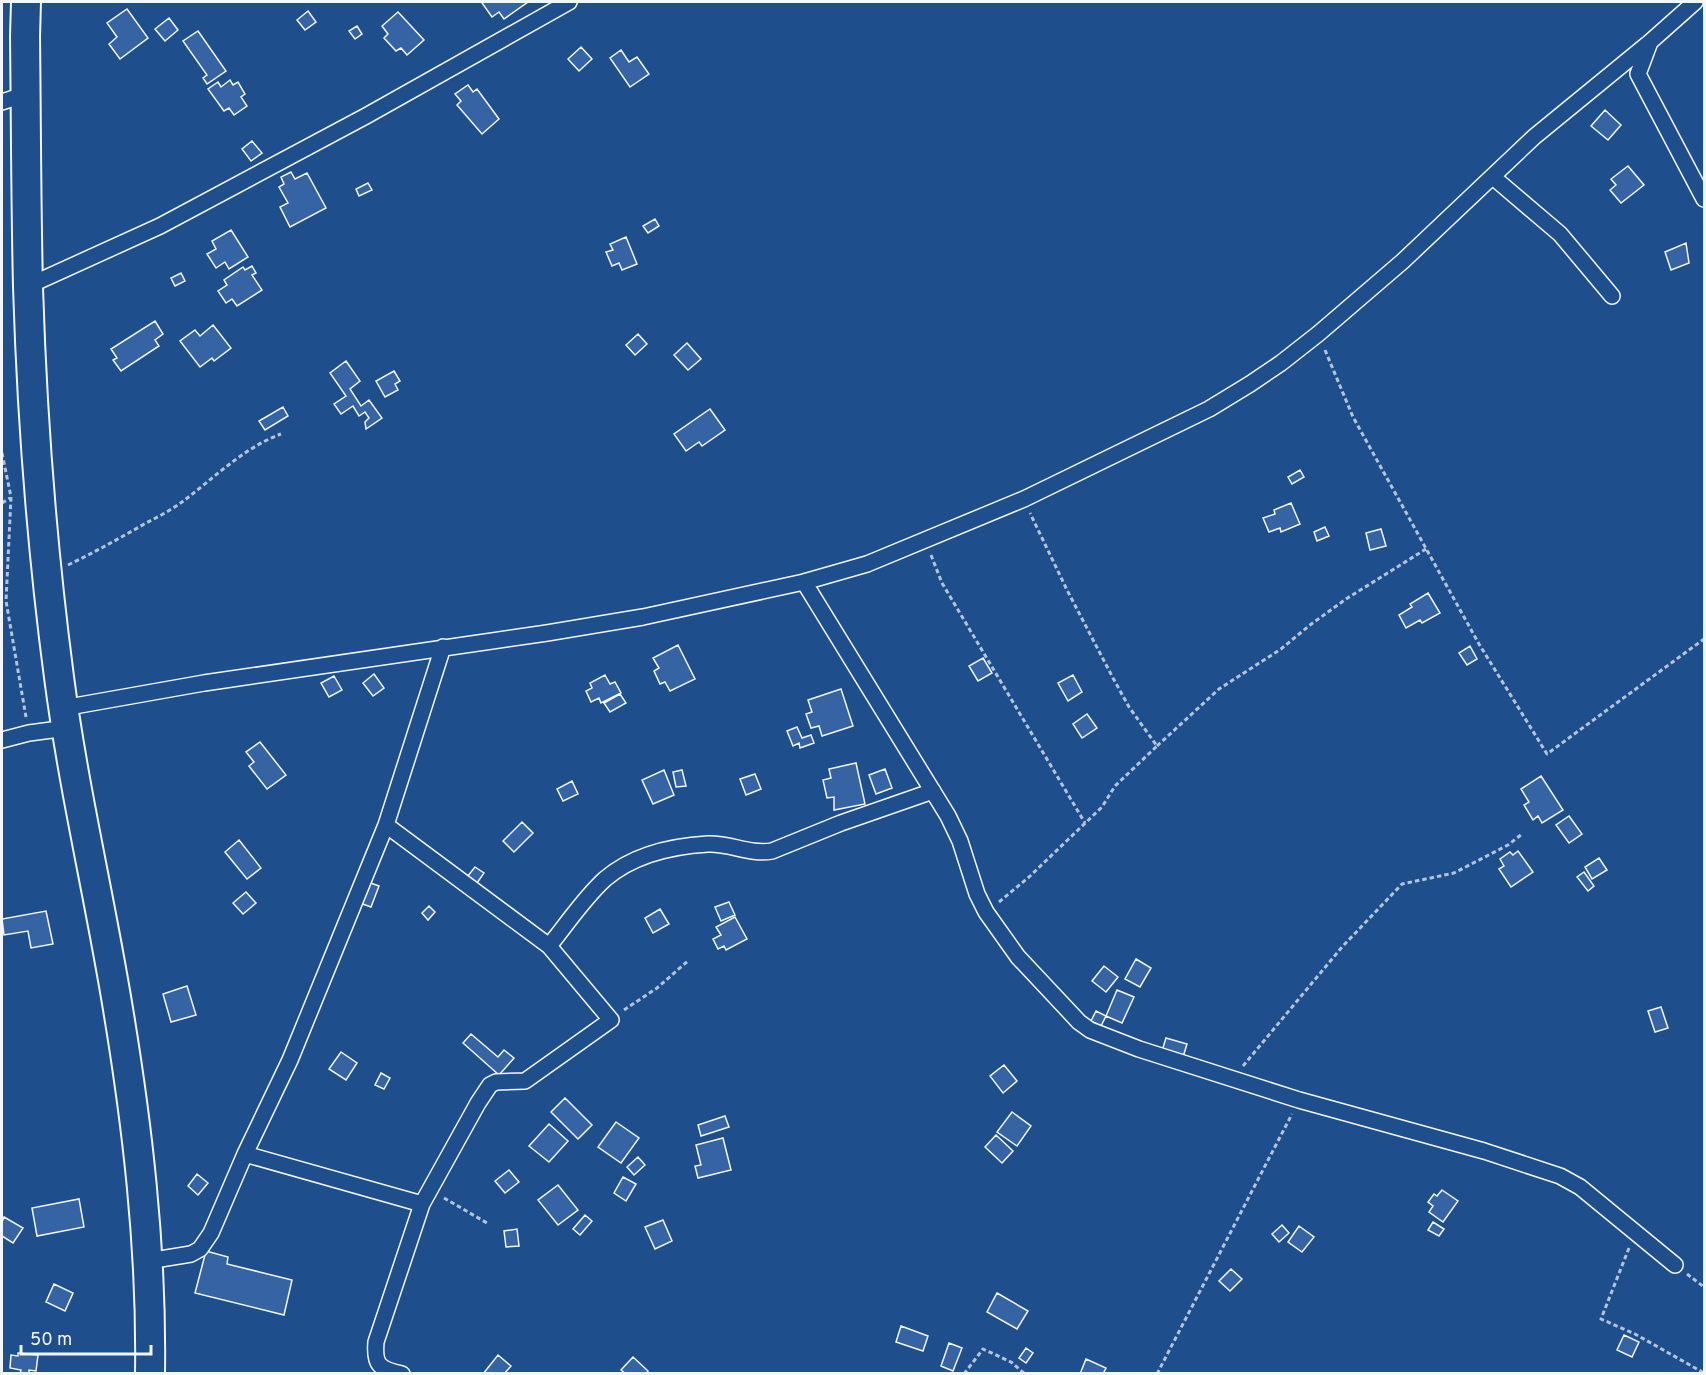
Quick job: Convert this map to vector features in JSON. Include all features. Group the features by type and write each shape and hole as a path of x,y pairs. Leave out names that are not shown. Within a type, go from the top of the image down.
{"highway":[{"path":"26,2 14,98 46,570 65,718 118,1010 140,1162 148,1261 151,1325 150,1374"}],"street":[{"path":"28,286 160,226 366,116 569,2"},
{"path":"2,740 29,733 65,718 194,685 643,617 804,582 867,564 1024,499 1209,408 1250,384 1318,334 1403,261 1534,137 1695,2"},
{"path":"1650,42 1638,74 1704,199"},
{"path":"1493,177 1560,234 1612,296"},
{"path":"804,582 933,791 960,841 977,894 986,912 1018,957 1079,1022 1107,1038 1232,1079 1484,1151 1560,1176 1580,1187 1675,1265"},
{"path":"148,1261 179,1257 200,1249 211,1233 245,1154 290,1060 386,825 443,647"},
{"path":"549,946 607,878 642,857 684,846 711,844 761,853 772,851 841,823 933,791"},
{"path":"386,825 549,946 611,1020 525,1080 496,1082 490,1085 422,1204 375,1342 374,1356 378,1365 402,1374"},
{"path":"245,1154 422,1204"}],"path":[{"path":"1318,334 1353,417 1479,644 1546,754 1704,639"},
{"path":"46,570 68,565 112,544 181,503 212,477 269,438 280,434"},
{"path":"2,453 11,497 6,601 29,733"},
{"path":"2,502 11,497"},
{"path":"1024,499 1030,509 1030,517 1113,678 1129,707 1157,746"},
{"path":"926,541 942,583 1085,823"},
{"path":"986,912 1029,876 1102,807 1115,786 1219,689 1281,649 1346,599 1427,549"},
{"path":"1232,1079 1342,947 1402,884 1454,873 1508,845 1522,834"},
{"path":"611,1020 657,988 689,960"},
{"path":"1157,1374 1299,1100"},
{"path":"429,1189 487,1223"},
{"path":"1635,1232 1601,1319 1635,1334 1704,1373"},
{"path":"1675,1265 1704,1287"},
{"path":"964,1374 982,1349 1011,1362 1025,1374"}],"building":[{"path":"528,2 504,19 499,12 492,17 482,3"},
{"path":"127,9 148,38 120,59 109,44 117,37 107,23"},
{"path":"308,11 316,22 305,30 297,20"},
{"path":"398,12 424,40 407,55 401,48 396,51 384,38 388,34 382,26"},
{"path":"169,18 178,30 165,41 155,29"},
{"path":"357,26 362,34 355,39 349,31"},
{"path":"198,31 226,71 207,84 203,78 207,75 183,41"},
{"path":"581,47 592,59 579,71 568,59"},
{"path":"621,50 629,62 637,57 649,74 630,87 610,58"},
{"path":"230,80 233,85 238,82 245,94 241,97 247,106 234,115 229,108 224,111 208,89 218,82 221,87"},
{"path":"468,85 473,92 477,89 499,119 482,134 457,105 461,101 455,94"},
{"path":"1605,110 1621,125 1608,140 1591,126"},
{"path":"252,141 262,153 251,161 242,149"},
{"path":"1628,166 1644,185 1621,203 1610,190 1616,185 1611,179"},
{"path":"291,172 295,179 307,173 326,208 290,227 280,207 288,203 279,187 284,184 281,177"},
{"path":"368,183 372,190 359,196 356,189"},
{"path":"655,219 659,226 648,233 643,226"},
{"path":"231,230 248,257 229,269 225,262 216,268 207,254 216,249 212,241"},
{"path":"626,237 637,264 622,270 619,263 612,266 606,252 613,250 610,244"},
{"path":"1686,243 1689,263 1671,270 1665,252"},
{"path":"252,266 256,273 252,275 262,290 237,306 232,299 226,303 218,291 227,285 224,280 243,267 245,270"},
{"path":"181,273 185,281 175,286 171,278"},
{"path":"155,321 163,334 155,340 159,346 121,371 113,360 117,358 111,349"},
{"path":"213,325 231,348 214,361 212,358 200,367 180,341 195,330 200,336"},
{"path":"638,334 647,344 635,355 626,345"},
{"path":"687,343 701,359 688,370 674,355"},
{"path":"346,361 360,381 350,389 361,406 369,400 382,418 366,429 365,422 369,418 365,412 359,416 353,406 341,414 334,404 346,396 330,373"},
{"path":"394,371 400,381 395,384 398,390 385,397 376,381"},
{"path":"283,407 288,416 265,430 259,421"},
{"path":"710,409 725,430 702,446 699,442 686,451 674,434"},
{"path":"1300,470 1304,477 1292,484 1288,477"},
{"path":"1291,503 1300,524 1281,532 1280,528 1269,532 1263,518 1275,514 1274,510"},
{"path":"1325,527 1329,536 1317,541 1314,532"},
{"path":"1381,529 1386,546 1370,550 1366,533"},
{"path":"1428,593 1440,613 1422,623 1420,620 1406,628 1399,615 1412,607 1410,604"},
{"path":"678,645 695,679 670,691 665,682 660,684 654,671 659,668 653,658"},
{"path":"1470,646 1477,659 1467,665 1459,653"},
{"path":"983,658 992,673 978,681 969,666"},
{"path":"374,674 384,688 373,696 363,683"},
{"path":"605,675 610,684 615,682 621,693 601,703 599,698 591,702 586,691 592,688 590,683"},
{"path":"1073,675 1082,692 1068,701 1058,683"},
{"path":"334,676 342,690 329,697 321,683"},
{"path":"841,689 853,726 822,736 819,726 811,728 806,714 812,712 808,700"},
{"path":"620,694 626,703 610,712 604,703"},
{"path":"1087,714 1097,728 1082,738 1073,724"},
{"path":"797,727 802,738 811,735 814,743 800,748 799,743 793,746 787,731"},
{"path":"260,742 286,775 267,789 249,766 254,762 246,752"},
{"path":"856,763 865,804 834,810 834,797 827,798 823,780 831,778 829,769"},
{"path":"885,769 892,788 876,794 869,775"},
{"path":"664,770 674,795 653,804 642,780"},
{"path":"682,770 686,786 676,787 673,772"},
{"path":"755,774 761,789 746,795 740,779"},
{"path":"1541,776 1563,810 1542,823 1538,816 1533,820 1524,805 1529,802 1521,789"},
{"path":"572,781 578,794 563,801 557,789"},
{"path":"1569,816 1582,834 1569,843 1556,825"},
{"path":"522,822 533,833 514,852 503,841"},
{"path":"239,840 261,868 247,879 225,852"},
{"path":"1518,851 1533,872 1511,887 1499,869 1504,866 1500,859 1510,852 1513,855"},
{"path":"1599,858 1607,870 1592,879 1585,867"},
{"path":"475,867 484,873 477,883 467,877"},
{"path":"1584,872 1594,886 1588,891 1577,877"},
{"path":"365,881 379,886 371,907 357,902"},
{"path":"246,892 256,903 243,914 233,903"},
{"path":"729,902 735,915 721,921 715,907"},
{"path":"429,906 435,912 428,920 422,913"},
{"path":"660,909 669,924 653,933 645,918"},
{"path":"46,911 53,944 31,948 28,931 4,935 2,919"},
{"path":"735,917 747,939 726,950 724,946 718,949 713,939 721,935 716,927"},
{"path":"1136,959 1151,968 1140,987 1125,979"},
{"path":"1104,966 1118,977 1106,992 1092,981"},
{"path":"187,986 196,1015 171,1022 163,994"},
{"path":"1117,990 1134,997 1122,1023 1106,1016"},
{"path":"1661,1007 1668,1028 1655,1032 1648,1011"},
{"path":"1096,1011 1106,1016 1101,1026 1091,1021"},
{"path":"471,1034 498,1057 504,1050 514,1058 499,1075 463,1043"},
{"path":"1166,1038 1187,1044 1183,1057 1162,1051"},
{"path":"341,1052 357,1063 346,1080 329,1069"},
{"path":"1004,1065 1017,1081 1003,1093 990,1076"},
{"path":"381,1073 390,1078 384,1089 375,1085"},
{"path":"565,1098 592,1125 578,1139 551,1112"},
{"path":"1012,1112 1031,1126 1017,1146 997,1132"},
{"path":"725,1116 729,1127 701,1136 698,1125"},
{"path":"616,1122 639,1138 621,1163 598,1147"},
{"path":"549,1124 568,1141 549,1162 529,1146"},
{"path":"996,1135 1013,1151 1002,1163 985,1147"},
{"path":"723,1138 731,1170 698,1178 695,1166 701,1165 696,1145"},
{"path":"638,1157 645,1165 634,1175 627,1167"},
{"path":"509,1170 519,1182 505,1193 495,1181"},
{"path":"197,1174 208,1183 198,1195 188,1186"},
{"path":"623,1177 636,1184 626,1201 614,1193"},
{"path":"558,1185 578,1210 558,1225 538,1200"},
{"path":"1442,1190 1458,1201 1443,1222 1429,1212 1433,1206 1428,1202 1434,1194 1437,1196"},
{"path":"79,1199 84,1227 37,1236 32,1208"},
{"path":"585,1215 592,1221 580,1235 573,1229"},
{"path":"4,1217 23,1228 13,1243 2,1236"},
{"path":"663,1220 672,1241 655,1249 645,1227"},
{"path":"1433,1222 1444,1229 1439,1236 1428,1230"},
{"path":"1282,1225 1289,1233 1279,1242 1272,1234"},
{"path":"1299,1226 1314,1237 1302,1252 1288,1242"},
{"path":"517,1229 519,1246 506,1247 504,1231"},
{"path":"206,1251 228,1257 227,1264 292,1280 284,1315 195,1293"},
{"path":"1231,1269 1242,1279 1230,1291 1219,1281"},
{"path":"54,1284 73,1293 65,1311 46,1302"},
{"path":"997,1293 1028,1311 1017,1329 987,1312"},
{"path":"901,1326 928,1336 923,1351 896,1342"},
{"path":"1624,1335 1639,1342 1632,1357 1617,1350"},
{"path":"949,1343 962,1348 953,1371 941,1366"},
{"path":"1026,1348 1033,1353 1026,1363 1019,1358"},
{"path":"18,1353 38,1355 36,1371 29,1370 29,1374 20,1374 21,1370 10,1368 11,1355 18,1356"},
{"path":"498,1355 511,1366 504,1374 483,1374"},
{"path":"633,1357 648,1371 646,1374 626,1374 621,1370"},
{"path":"1086,1359 1106,1368 1103,1374 1080,1374"}]}
